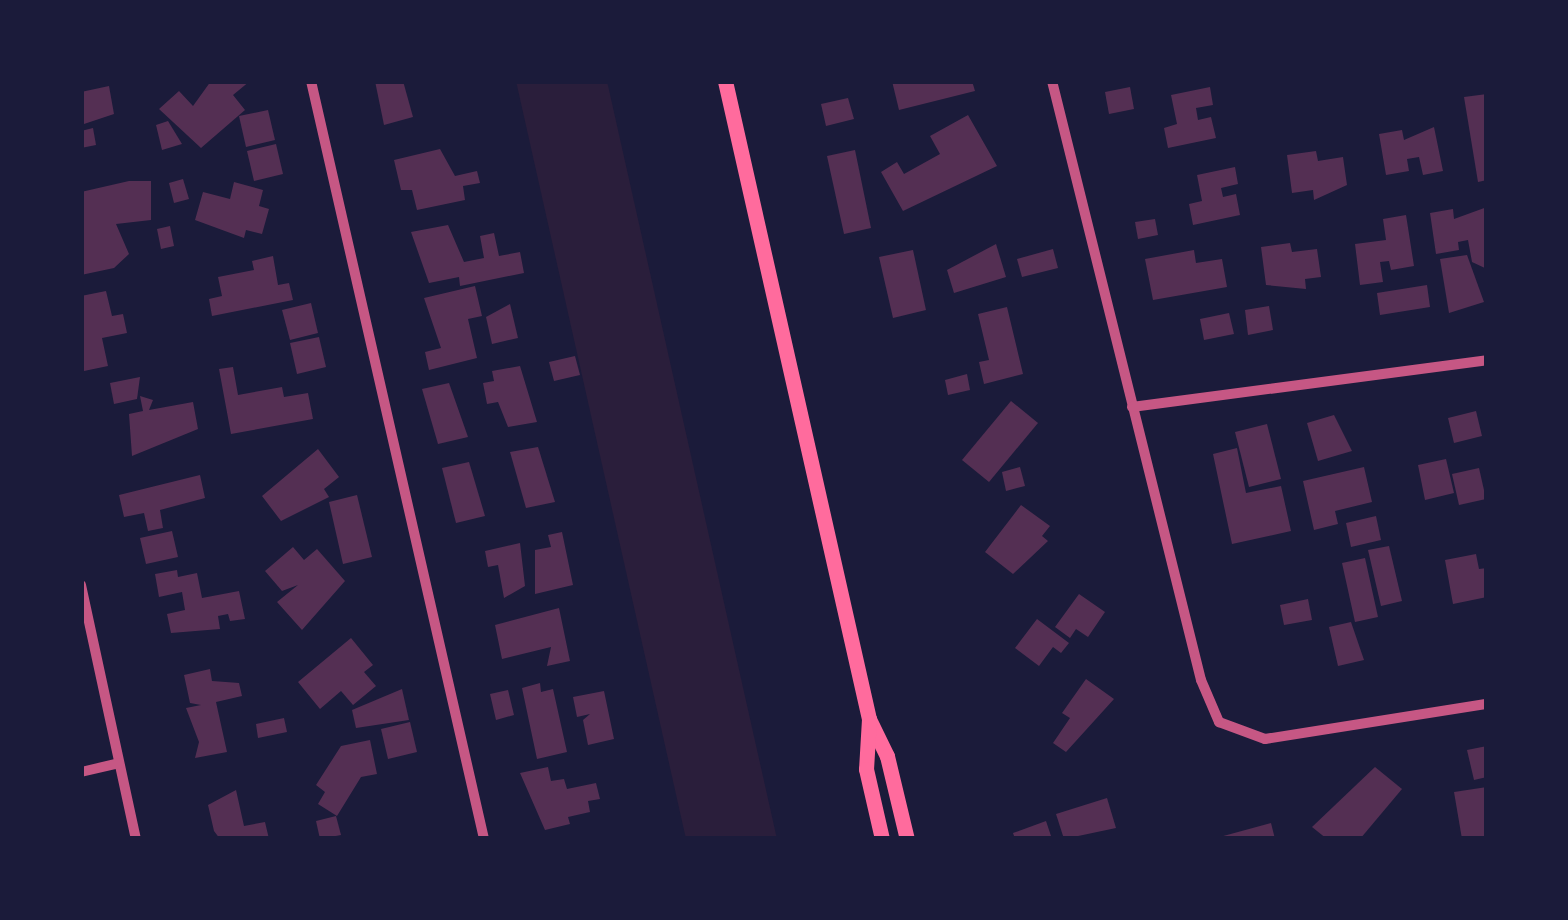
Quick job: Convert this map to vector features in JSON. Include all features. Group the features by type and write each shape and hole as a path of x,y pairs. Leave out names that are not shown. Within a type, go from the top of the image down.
{"main road":[{"path":"725,81 869,719 887,755 908,839"},
{"path":"869,719 866,769 882,839"}],"street":[{"path":"311,81 484,839"},
{"path":"1052,81 1201,680 1219,722 1232,731 1264,739 1487,704"},
{"path":"1132,407 1487,360"},
{"path":"81,585 136,839"},
{"path":"81,772 119,763"}],"shaded area":[{"path":"516,81 607,81 777,839 686,839"}],"building":[{"path":"211,81 250,81 233,95 245,110 201,148 159,109 179,91 193,106"},
{"path":"375,81 403,81 413,117 384,125"},
{"path":"892,81 972,81 975,91 899,110"},
{"path":"109,86 114,114 81,125 81,92"},
{"path":"1130,87 1134,109 1109,114 1105,92"},
{"path":"1210,87 1213,105 1196,108 1198,120 1211,117 1216,138 1168,148 1164,128 1177,124 1171,95"},
{"path":"1487,94 1487,180 1478,182 1464,97"},
{"path":"848,98 854,119 826,126 821,104"},
{"path":"268,110 275,140 246,147 239,116"},
{"path":"968,115 997,166 903,211 881,172 897,162 904,174 940,154 930,136"},
{"path":"168,121 182,144 162,150 156,125"},
{"path":"1434,127 1443,171 1423,175 1419,157 1407,159 1409,171 1386,175 1379,134 1402,130 1404,140"},
{"path":"93,128 96,145 81,148 81,131"},
{"path":"276,144 283,174 254,181 247,151"},
{"path":"440,149 455,176 477,171 480,183 463,186 465,200 417,210 412,190 401,190 394,160"},
{"path":"855,150 871,228 844,234 827,156"},
{"path":"1316,151 1318,161 1343,157 1347,185 1314,200 1313,190 1292,193 1287,155"},
{"path":"1235,167 1238,184 1221,188 1223,197 1236,194 1240,215 1193,225 1189,204 1202,201 1197,175"},
{"path":"183,179 189,199 174,203 169,183"},
{"path":"151,181 151,220 116,224 129,254 114,268 81,275 81,192"},
{"path":"234,182 263,190 259,206 269,209 262,234 246,230 244,238 195,220 203,192 230,199"},
{"path":"1487,207 1487,269 1472,262 1468,240 1458,242 1459,250 1436,254 1430,213 1453,209 1454,219"},
{"path":"1406,215 1414,266 1391,270 1389,261 1380,262 1383,282 1360,285 1355,244 1386,240 1383,219"},
{"path":"1155,219 1158,235 1138,239 1135,222"},
{"path":"448,225 464,262 484,258 480,236 494,233 499,256 520,252 524,273 460,286 459,277 429,283 411,232"},
{"path":"170,226 174,246 161,249 157,229"},
{"path":"1290,243 1292,252 1317,249 1321,277 1305,279 1306,289 1266,285 1261,247"},
{"path":"996,244 1006,277 954,293 947,270"},
{"path":"1053,249 1058,268 1022,277 1017,259"},
{"path":"913,250 926,310 893,318 879,257"},
{"path":"1194,250 1196,263 1222,259 1227,287 1153,300 1145,259"},
{"path":"1467,255 1484,302 1449,313 1440,259"},
{"path":"273,256 278,285 289,283 293,300 212,316 209,299 222,296 218,277 254,270 252,261"},
{"path":"1427,285 1430,307 1380,315 1377,293"},
{"path":"475,286 482,316 468,319 477,358 429,370 425,352 441,348 424,298"},
{"path":"106,291 112,316 123,314 127,333 102,338 108,366 84,371 81,296"},
{"path":"311,303 318,333 290,340 282,310"},
{"path":"510,304 518,338 492,344 486,317"},
{"path":"1269,306 1273,330 1248,335 1245,310"},
{"path":"1007,307 1023,374 984,384 979,362 989,360 978,314"},
{"path":"1229,313 1234,334 1204,340 1200,319"},
{"path":"319,337 326,367 297,374 290,343"},
{"path":"575,356 580,375 554,381 549,362"},
{"path":"520,366 537,422 508,427 498,402 487,404 483,383 494,381 492,371"},
{"path":"233,367 238,395 282,387 284,397 308,393 313,419 231,434 219,369"},
{"path":"967,374 970,390 948,395 945,380"},
{"path":"140,377 137,399 114,404 110,383"},
{"path":"449,383 468,437 438,444 422,389"},
{"path":"140,396 153,400 149,410 193,402 198,429 132,456 129,414 143,411"},
{"path":"1011,401 1038,423 989,482 962,460"},
{"path":"1476,411 1482,436 1454,443 1448,418"},
{"path":"1334,415 1352,451 1318,461 1307,423"},
{"path":"1267,424 1281,479 1249,487 1235,432"},
{"path":"538,447 555,502 526,508 510,452"},
{"path":"1237,448 1246,493 1281,486 1291,531 1232,544 1213,454"},
{"path":"318,449 339,477 324,489 329,497 281,521 262,496"},
{"path":"1446,459 1454,493 1425,500 1418,465"},
{"path":"469,462 485,516 456,523 442,468"},
{"path":"1020,467 1025,486 1006,491 1002,472"},
{"path":"1364,467 1372,502 1335,511 1338,524 1314,530 1303,481"},
{"path":"1479,468 1486,499 1459,505 1452,474"},
{"path":"200,475 205,498 160,510 163,528 148,531 144,513 124,517 119,495"},
{"path":"357,495 372,557 343,564 329,502"},
{"path":"1021,505 1050,526 1042,536 1048,541 1013,574 985,552"},
{"path":"1376,516 1381,540 1351,547 1346,523"},
{"path":"172,531 178,557 146,564 140,538"},
{"path":"562,532 573,585 535,594 535,550 551,547 548,535"},
{"path":"520,543 525,586 504,598 498,565 488,567 485,551"},
{"path":"1389,546 1402,601 1381,606 1368,550"},
{"path":"293,547 304,560 317,549 345,581 302,630 277,602 298,585 282,591 265,571"},
{"path":"1476,554 1479,569 1487,568 1487,597 1453,604 1445,560"},
{"path":"1365,558 1378,617 1355,622 1342,563"},
{"path":"177,570 178,577 197,573 202,598 239,591 245,619 230,621 228,614 218,616 220,629 171,633 167,614 185,610 182,592 159,597 155,574"},
{"path":"1079,594 1105,612 1088,637 1076,629 1070,638 1055,627"},
{"path":"1308,599 1312,620 1284,625 1280,605"},
{"path":"559,608 570,661 547,666 551,647 502,659 495,625"},
{"path":"1037,619 1069,643 1061,653 1053,647 1039,666 1015,648"},
{"path":"1351,622 1364,660 1338,666 1329,627"},
{"path":"351,638 373,665 364,672 376,686 353,705 341,691 320,709 298,682"},
{"path":"210,669 212,681 239,683 242,696 216,702 227,752 195,758 199,742 186,708 201,705 190,703 184,675"},
{"path":"1086,679 1114,699 1066,752 1053,743 1070,718 1062,713"},
{"path":"540,683 541,692 553,689 567,752 537,759 522,688"},
{"path":"402,689 409,720 356,728 352,710"},
{"path":"508,690 514,715 496,720 490,694"},
{"path":"604,691 614,739 588,745 583,720 590,714 577,717 573,697"},
{"path":"284,718 287,732 258,738 256,724"},
{"path":"410,722 417,752 388,759 381,729"},
{"path":"370,740 377,774 361,777 337,816 318,804 325,792 316,785 341,746"},
{"path":"1487,746 1487,777 1474,780 1467,750"},
{"path":"548,767 551,781 564,779 567,789 596,783 600,799 588,801 590,812 568,817 570,824 545,830 520,773"},
{"path":"1375,767 1402,789 1360,839 1327,839 1312,827"},
{"path":"1487,787 1487,839 1462,839 1454,792"},
{"path":"236,790 244,826 265,822 269,839 220,839 214,831 208,805"},
{"path":"1107,798 1116,828 1064,839 1056,814"},
{"path":"336,816 341,835 320,839 316,821"},
{"path":"1046,821 1052,839 1015,839 1013,833"},
{"path":"1271,823 1275,839 1216,839 1216,838"}]}
